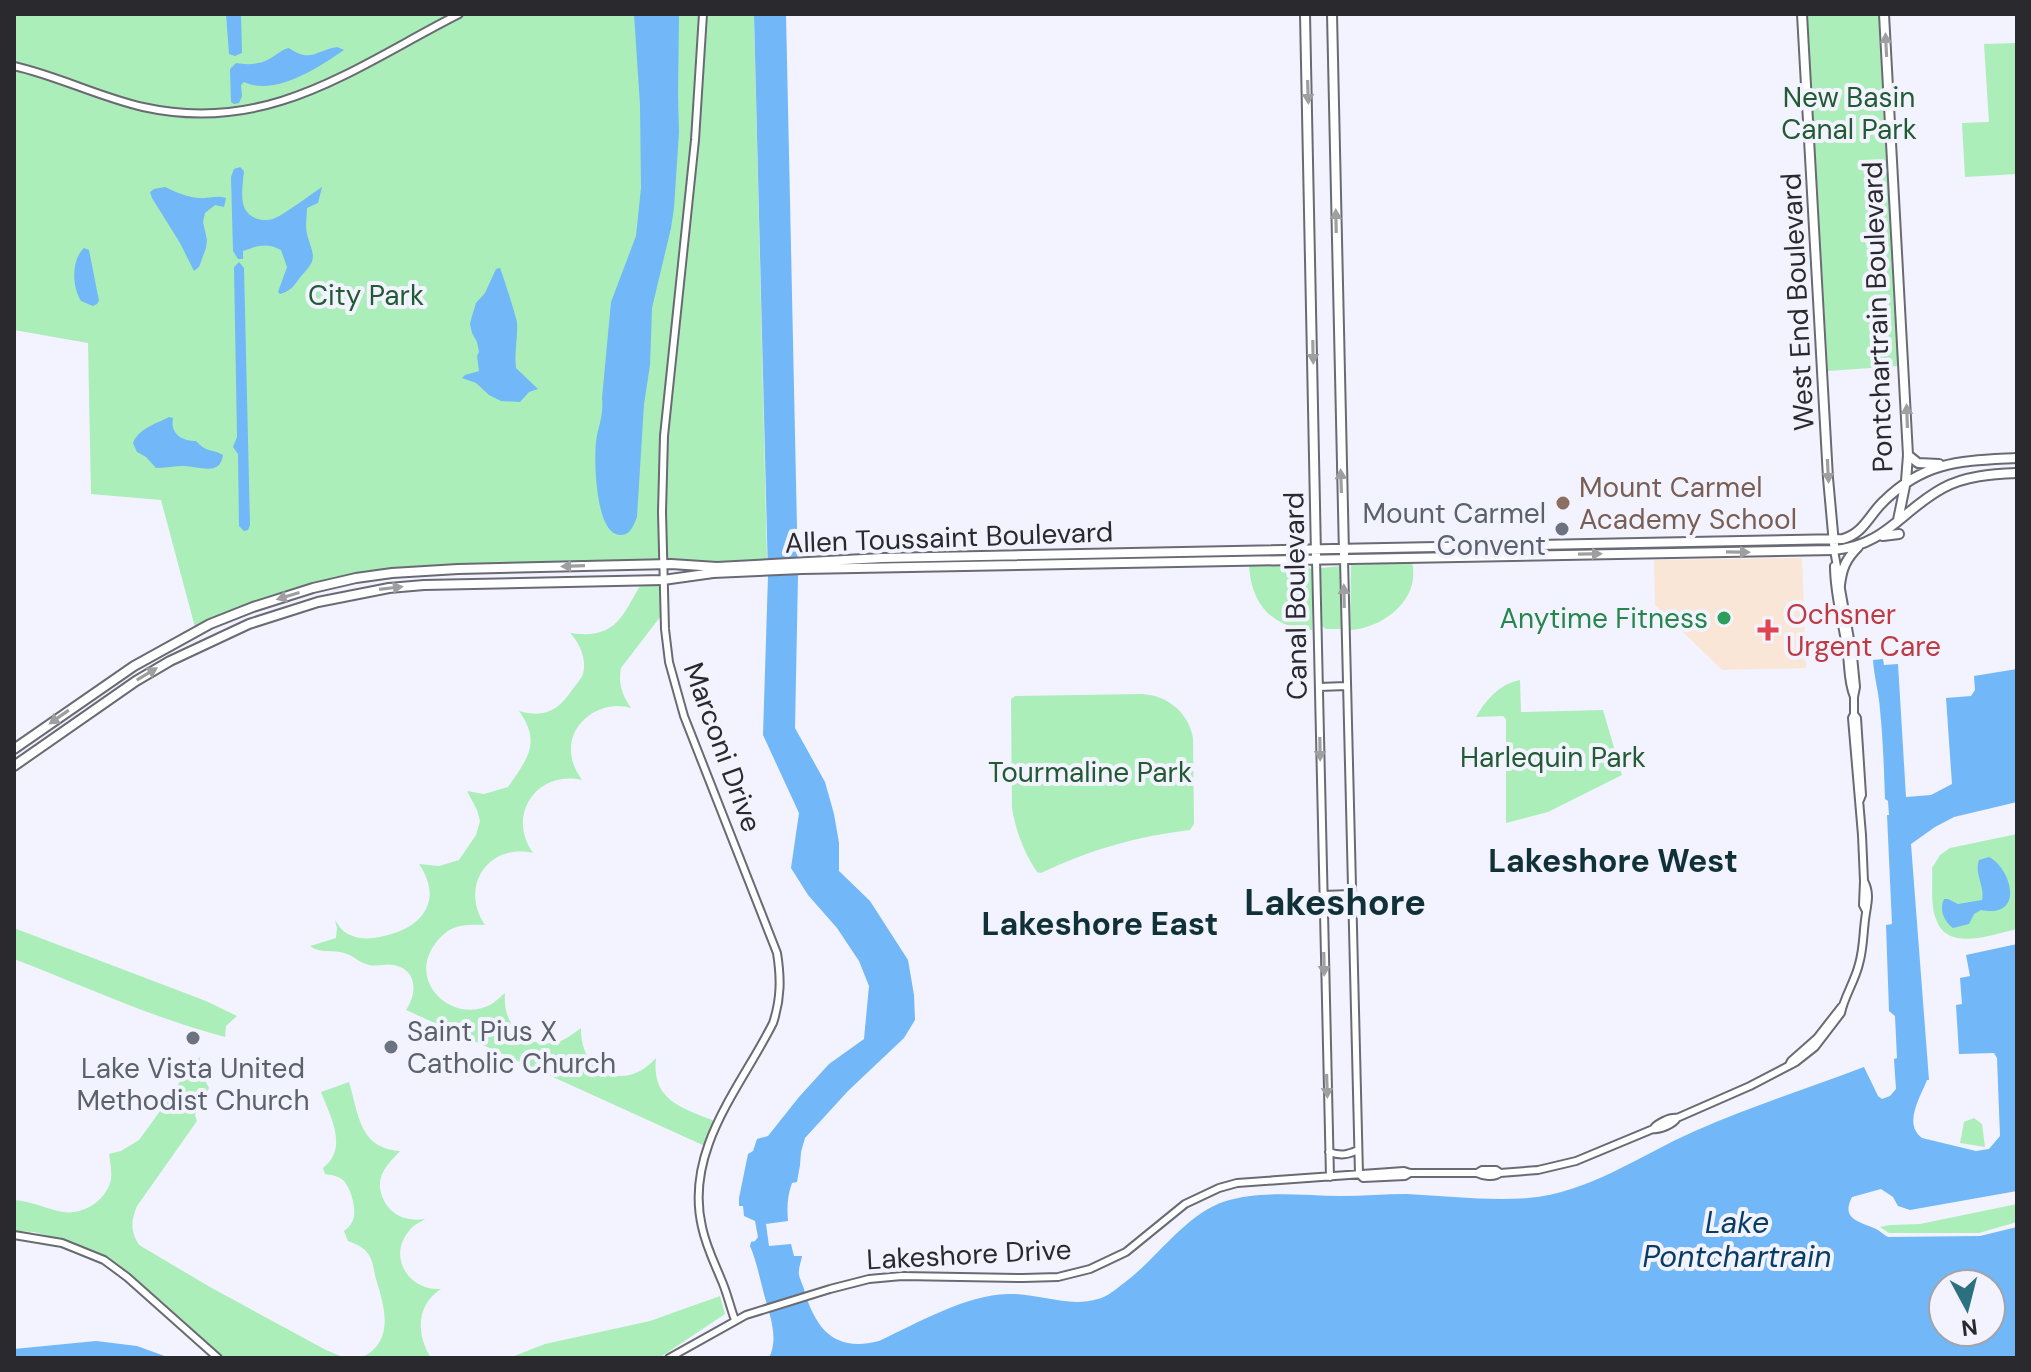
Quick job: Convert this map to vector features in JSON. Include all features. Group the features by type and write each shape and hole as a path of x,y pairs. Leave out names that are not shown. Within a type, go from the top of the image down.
{"main road":[{"name":"Canal Boulevard","path":"1305,14 1316,554"},
{"name":"Canal Boulevard","path":"1332,14 1344,554"},
{"name":"West End Boulevard","path":"1802,14 1833,539"},
{"name":"Pontchartrain Boulevard","path":"1884,14 1908,455 1898,521"},
{"path":"1908,455 1918,463 1944,464 2017,458"},
{"name":"Allen Toussaint Boulevard","path":"1209,557 1287,550 1344,554 1464,547 1833,539 1852,536 1860,531 1883,501 1906,481 1944,464"},
{"name":"Allen Toussaint Boulevard","path":"1384,553 1465,557 1834,550 1860,546 1875,539 1945,487 1977,477 2017,473"},
{"path":"1875,539 1887,534 1899,534"},
{"name":"Lakeshore Drive","path":"1833,539 1834,550"},
{"path":"1840,585 1845,561 1860,546"},
{"path":"1464,547 1465,557"},
{"path":"1287,550 1287,560"},
{"name":"Allen Toussaint Boulevard","path":"14,766 170,661 223,635 282,612 389,588 459,583 663,580 802,565 1209,557 1287,560 1316,554"},
{"name":"Allen Toussaint Boulevard","path":"14,749 164,648 210,624 313,588 392,573 458,569 662,564 763,568"},
{"path":"619,565 619,580"},
{"path":"458,569 459,583"},
{"path":"313,588 318,602"},
{"path":"105,685 113,697"},
{"path":"36,733 45,744"}],"street":[{"path":"14,66 141,106 175,112 229,112 281,102 324,86 459,14"},
{"name":"Marconi Drive","path":"703,14 695,140 664,436 662,564 667,647 677,694 777,953 781,980 773,1023 717,1122 700,1171 702,1229 735,1320"},
{"name":"Lakeshore Drive","path":"669,1358 735,1320 869,1279 902,1276 1058,1277 1094,1268 1126,1252 1185,1204 1237,1183 1404,1171 1477,1173 1496,1170 1500,1173 1538,1170 1576,1161 1675,1122 1677,1118 1796,1062 1815,1047 1841,1013 1861,961 1869,905 1868,888 1864,881 1860,800 1857,796 1857,756 1852,718 1856,687 1853,656 1834,550"},
{"name":"Lakeshore Drive","path":"1834,550 1836,598 1854,697"},
{"name":"Canal Boulevard","path":"1316,554 1330,1177"},
{"name":"Canal Boulevard","path":"1344,554 1359,1174"},
{"path":"1319,687 1346,686"},
{"path":"1323,895 1352,894"},
{"path":"1329,1152 1347,1155 1358,1150"},
{"path":"14,1235 62,1243 104,1260 218,1358"}],"shaded area":[{"path":"1802,558 1806,668 1722,670 1655,605 1654,560"}],"green space":[{"name":"City Park","path":"14,14 754,14 767,559 752,565 423,570 313,588 196,631 161,500 91,494 88,343 14,330"},
{"name":"New Basin Canal Park","path":"1807,14 1880,14 1899,366 1828,371"},
{"path":"2017,43 2017,174 1965,177 1962,123 1989,122 1984,44"},
{"path":"1412,562 1411,588 1397,609 1375,624 1350,630 1351,565"},
{"path":"1251,564 1306,565 1312,570 1312,630 1286,624 1267,612 1254,592"},
{"path":"1342,566 1343,629 1326,629 1322,626 1321,568"},
{"path":"644,579 663,580 664,612 621,668 622,689 631,708 600,709 582,721 572,739 571,750 574,766 582,780 552,782 530,798 523,824 533,853 503,855 491,861 482,871 475,896 485,925 463,926 445,933 428,958 426,972 438,996 461,1009 490,1005 505,993 507,1015 512,1024 518,1032 535,1042 558,1042 581,1028 588,1057 606,1073 631,1075 656,1058 656,1073 664,1094 682,1107 717,1122 707,1147 406,1010 412,997 413,983 408,972 402,968 369,965 347,954 310,946 336,938 335,920 346,933 366,938 397,932 418,919 429,901 426,877 419,864 439,866 459,860 476,835 480,821 467,791 484,794 508,787 526,759 531,742 530,732 519,711 536,714 556,708 582,676 582,652 570,633 599,633 609,628 624,614"},
{"name":"Harlequin Park","path":"1520,680 1521,712 1603,710 1622,775 1548,812 1506,823 1506,719 1503,716 1476,717 1494,694"},
{"name":"Tourmaline Park","path":"1142,694 1160,698 1175,707 1191,729 1194,824 1190,830 1114,845 1037,872 1021,842 1012,808 1011,699 1015,696"},
{"path":"2017,834 2017,929 1972,939 1950,936 1936,919 1933,907 1932,868 1940,855 1950,848"},
{"path":"14,928 206,1001 237,1016 226,1026 225,1037 119,1001 14,959"},
{"path":"200,1057 201,1073 209,1088 195,1115 197,1121 137,1206 132,1226 136,1240 139,1245 210,1287 345,1358 224,1358 109,1258 64,1240 34,1232 14,1231 14,1200 71,1212 86,1208 100,1199 111,1179 109,1154 139,1140 184,1074"},
{"path":"349,1082 368,1137 386,1149 400,1151 386,1166 381,1177 380,1190 385,1202 399,1216 425,1219 411,1229 400,1251 401,1261 411,1278 419,1284 441,1289 427,1303 421,1320 423,1339 431,1358 361,1358 372,1351 383,1334 382,1301 370,1257 362,1248 348,1241 344,1231 354,1216 349,1189 342,1179 325,1174 323,1168 331,1160 336,1141 321,1092"},
{"path":"1974,1118 1982,1124 1985,1147 1960,1143 1964,1122"},
{"path":"2017,1204 2017,1222 1979,1233 1889,1233 1880,1227 1920,1224"},
{"path":"720,1296 725,1314 659,1358 509,1358 545,1344 650,1321"}],"water":[{"path":"226,14 241,14 242,53 235,56 229,54"},
{"path":"634,14 679,14 679,132 671,228 652,308 637,517 630,531 621,535 612,532 601,511 595,451 602,410 611,302 636,236 641,188"},
{"name":"Lake Pontchartrain","path":"754,14 786,14 798,575 795,728 825,782 839,843 839,871 870,901 908,960 915,1020 904,1038 848,1091 805,1138 797,1182 792,1183 789,1193 788,1221 766,1224 769,1246 791,1244 794,1256 802,1256 799,1273 810,1306 822,1328 840,1341 864,1344 879,1341 975,1299 1008,1294 1076,1302 1101,1298 1136,1273 1185,1226 1211,1207 1226,1201 1269,1195 1407,1194 1498,1199 1550,1195 1614,1172 1716,1122 1864,1067 1878,1096 1882,1099 1890,1096 1896,1089 1894,1059 1897,1058 1895,1016 1889,1011 1886,925 1892,924 1889,815 1873,660 1883,659 1884,665 1898,664 1906,797 1931,795 1952,784 1946,698 1971,696 1975,690 1974,676 2017,669 2017,802 1954,817 1911,844 1929,1080 1917,1103 1914,1126 1922,1138 1976,1151 1989,1149 2000,1136 1997,1058 1994,1053 1959,1054 1956,1005 1962,1004 1960,978 1970,976 1966,955 2017,944 2017,1191 1910,1210 1898,1206 1893,1197 1881,1189 1852,1197 1849,1211 1854,1219 1888,1237 1980,1236 2017,1227 2017,1358 769,1358 773,1341 772,1324 750,1246 758,1237 755,1221 744,1216 743,1206 739,1206 748,1154 753,1151 757,1139 768,1136 829,1064 864,1039 869,986 859,961 791,868 799,813 763,735 768,576"},
{"path":"337,47 344,50 283,83 256,86 244,82 239,103 231,102 230,69 236,63 262,62 289,48 303,55 313,55"},
{"path":"240,167 244,171 243,205 250,215 258,219 278,217 322,187 318,203 307,208 306,231 313,259 291,289 280,294 278,292 287,267 281,250 258,246 243,251 243,259 238,259 233,251 231,177 234,169"},
{"path":"165,187 194,197 226,198 224,207 215,205 205,213 206,248 199,267 194,271 152,198 150,192"},
{"path":"84,248 89,250 99,301 93,306 81,301 75,281 75,266"},
{"path":"239,262 244,268 250,525 244,531 239,526 238,454 233,447 237,437 234,267"},
{"path":"500,268 517,323 516,368 538,389 529,392 520,402 501,401 476,383 462,378 479,371 479,352 470,324 476,303 485,293 496,269"},
{"path":"169,417 173,418 173,428 178,436 223,455 218,466 208,469 184,466 156,468 137,452 133,443 139,434"},
{"path":"1989,857 2004,872 2010,891 2009,900 2004,907 1995,911 1981,910 1974,914 1969,924 1953,928 1943,915 1944,899 1958,904 1982,900 1978,865 1979,860"},
{"path":"96,1341 137,1346 170,1358 14,1358 14,1349"}],"place":[{"name":"Mount Carmel Academy School","path":"1563,503"},
{"name":"Mount Carmel Convent","path":"1562,529"},
{"name":"Anytime Fitness","path":"1724,618"},
{"name":"Ochsner Urgent Care","path":"1768,630"},
{"name":"Lake Vista United Methodist Church","path":"193,1038"},
{"name":"Saint Pius X Catholic Church","path":"391,1047"}],"district":[{"name":"Lakeshore West","path":"1613,861"},
{"name":"Lakeshore","path":"1335,902"},
{"name":"Lakeshore East","path":"1100,924"}]}
